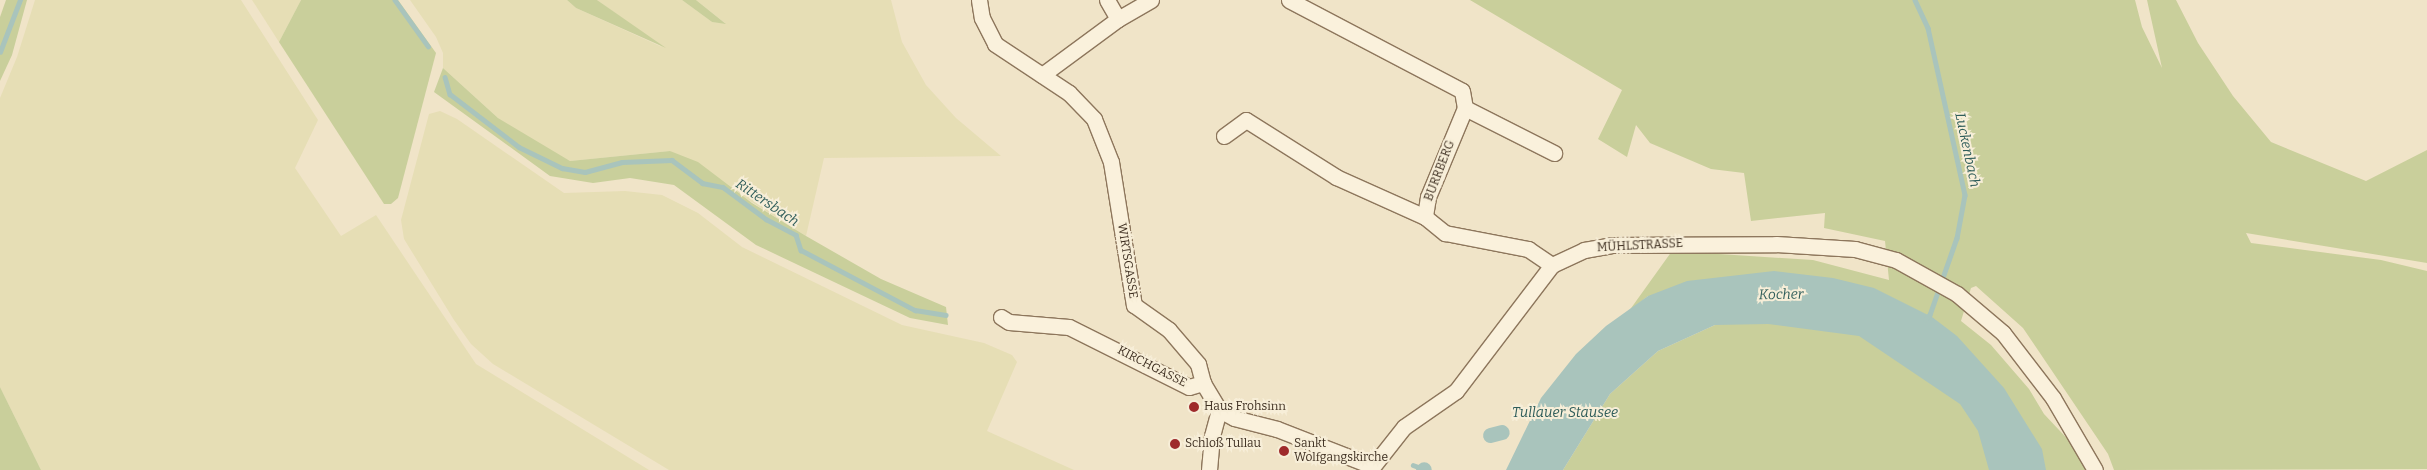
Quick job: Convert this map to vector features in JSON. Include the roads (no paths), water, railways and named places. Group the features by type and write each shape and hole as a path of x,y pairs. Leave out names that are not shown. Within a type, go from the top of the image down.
{"street":[{"path":"979,0 982,18 995,44 1042,75 1118,19 1151,0"},
{"path":"1107,0 1118,19"},
{"path":"1289,0 1462,91 1465,108 1554,153"},
{"name":"WIRTSGASSE","path":"1042,75 1069,93 1094,119 1105,141 1134,305 1169,330 1198,364 1204,383"},
{"name":"BURRBERG","path":"1465,108 1428,196 1425,217 1445,233 1528,249 1552,265"},
{"path":"1224,136 1246,120 1336,177 1425,217"},
{"name":"MÜHLSTRASSE","path":"1371,468 1404,426 1456,391 1552,265 1584,250 1611,245 1776,244 1854,249 1896,260 1957,294 2008,341 2052,398 2095,470"},
{"name":"KIRCHGASSE","path":"1001,317 1009,322 1069,327 1189,387 1204,383 1218,410"},
{"path":"1209,470 1218,410 1234,418 1277,429 1371,468"}],"water":[{"name":"Tullauer Stausee","path":"1774,271 1833,278 1874,288 1932,317 1957,336 2004,388 2042,449 2046,470 1989,470 1978,431 1960,404 1859,336 1768,324 1715,325 1658,351 1610,394 1563,470 1506,470 1541,398 1576,354 1606,326 1648,296 1687,281"}],"waterway":[{"path":"0,52 20,0"},
{"name":"Rittersbach","path":"395,0 428,46"},
{"name":"Luckenbach","path":"1915,0 1928,28 1965,195 1957,238 1930,315 1926,319"},
{"name":"Rittersbach","path":"445,77 450,94 519,147 562,168 585,172 622,162 672,160 702,183 723,187 766,219 796,235 801,250 915,310 946,315"},
{"path":"1490,435 1502,432"},
{"name":"Rittersbach","path":"1413,465 1424,469"}],"place":[{"name":"Haus Frohsinn","path":"1194,407"},
{"name":"Schloß Tullau","path":"1175,444"},
{"name":"Sankt Wolfgangskirche","path":"1284,451"}],"water label":[{"name":"Kocher","path":"1781,295"}]}
